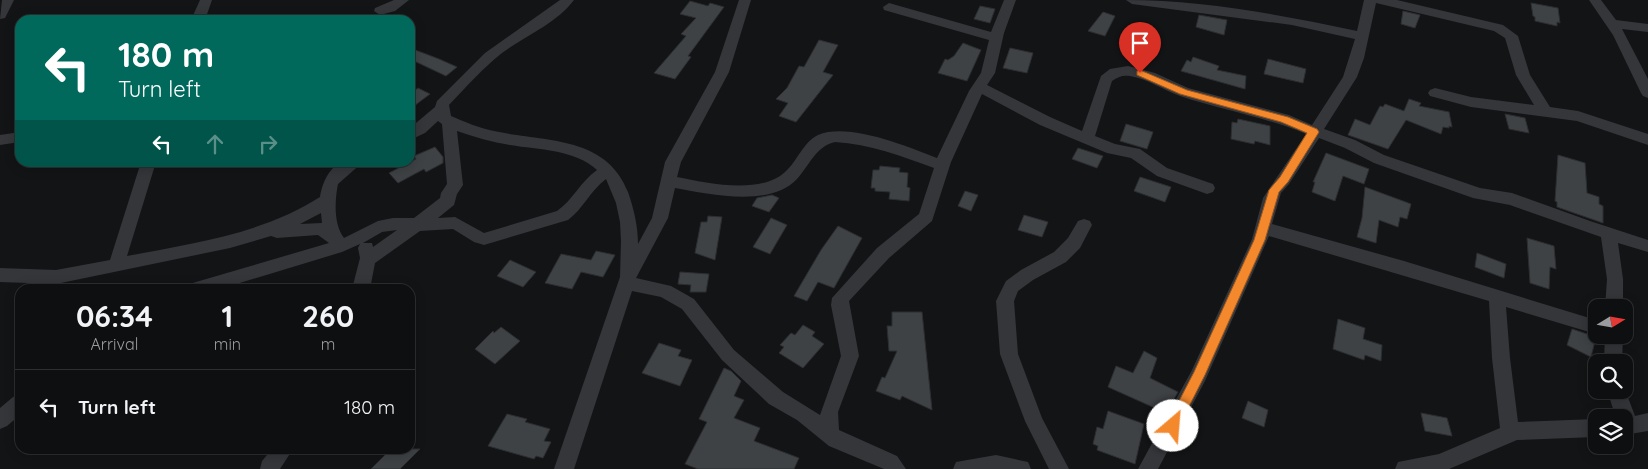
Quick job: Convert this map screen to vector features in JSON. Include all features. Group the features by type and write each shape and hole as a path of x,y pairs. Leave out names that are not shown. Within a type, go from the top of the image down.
{"street":[{"path":"0,15 8,0"},
{"path":"200,15 206,0"},
{"path":"380,10 390,8 403,0"},
{"path":"564,469 628,280 660,218 673,162 722,72 745,0"},
{"path":"830,435 829,412 850,356 840,305 841,298 883,253 926,217 942,165 979,87 988,73 996,38 1010,0"},
{"path":"1132,0 1235,6 1292,22 1362,36"},
{"path":"1148,469 1199,375 1260,240 1274,190 1284,180 1350,77 1357,58 1370,0"},
{"path":"1380,0 1498,28 1508,34 1513,41 1523,75 1545,111"},
{"path":"1595,0 1618,35 1648,93"},
{"path":"368,259 446,203 449,193 455,185 446,115 442,104 474,70 563,1"},
{"path":"889,7 996,38"},
{"path":"1611,24 1648,28"},
{"path":"1086,138 1106,79 1110,74 1128,71 1150,76 1184,92 1284,119 1350,144 1379,159 1478,194 1512,198 1609,234 1648,246"},
{"path":"979,87 1045,121 1112,149 1135,153 1162,172 1207,188"},
{"path":"1435,93 1471,102 1545,111 1594,120 1648,140"},
{"path":"446,115 471,130 512,141 578,151 595,160 614,180 624,200 631,250 628,280"},
{"path":"415,132 446,115"},
{"path":"669,181 738,190 770,187 787,180 820,141 840,137 869,142 942,165"},
{"path":"0,140 15,138"},
{"path":"116,266 147,167"},
{"path":"338,241 328,200 333,179 349,167"},
{"path":"212,284 252,271 280,266 338,241 367,233 378,227 393,224 432,225 455,223 484,239 554,220 570,210 590,183 606,170"},
{"path":"265,232 303,216 328,200"},
{"path":"1059,469 1034,421 1009,354 1005,301 1012,286 1027,274 1060,257 1074,243 1084,226"},
{"path":"1263,228 1588,324"},
{"path":"0,275 47,278 116,266 265,232 318,229 324,230 338,241"},
{"path":"360,284 360,279 369,253 363,242 367,233"},
{"path":"1609,234 1613,257 1614,299"},
{"path":"628,280 665,291 688,304 728,355 776,398 804,414 845,445 890,462 896,469"},
{"path":"1497,296 1501,358 1510,433"},
{"path":"0,420 15,407"},
{"path":"1633,425 1648,422"},
{"path":"1405,469 1441,463 1489,440 1517,431 1588,428"},
{"path":"269,469 273,454"},
{"path":"269,469 280,454"},
{"path":"962,469 996,464 1021,469"}],"building":[{"path":"690,1 708,6 710,3 724,7 688,56 691,57 675,79 654,73 686,36 681,34 696,18 680,14"},
{"path":"1531,3 1558,8 1560,23 1557,22 1557,26 1535,21"},
{"path":"980,6 995,9 990,23 974,19"},
{"path":"1403,11 1420,15 1415,28 1401,24"},
{"path":"1103,12 1115,16 1105,36 1088,31"},
{"path":"1199,15 1227,20 1224,35 1196,27"},
{"path":"819,40 838,45 823,72 833,75 796,122 779,116 788,103 776,99 787,88 799,66 804,67"},
{"path":"963,43 981,50 967,81 938,73 945,59 948,60 954,56"},
{"path":"1010,48 1033,53 1027,73 1003,68"},
{"path":"415,50 457,67 446,76 415,61"},
{"path":"1193,57 1219,66 1217,70 1246,76 1245,89 1181,71 1187,60 1191,62"},
{"path":"1268,59 1306,69 1303,83 1264,74"},
{"path":"418,88 430,94 415,105 415,90"},
{"path":"1409,99 1421,103 1419,106 1449,112 1452,127 1443,127 1441,134 1406,120 1388,149 1348,135 1355,119 1370,125 1380,106 1383,107 1385,104 1404,111"},
{"path":"1505,114 1525,118 1529,133 1509,129"},
{"path":"1238,119 1270,126 1270,145 1255,141 1254,144 1231,139 1232,122 1237,123"},
{"path":"1126,124 1153,132 1147,149 1120,141"},
{"path":"435,147 443,157 443,163 426,172 424,169 398,183 389,173 401,167 415,167 415,156"},
{"path":"1078,148 1103,156 1097,168 1072,159"},
{"path":"1326,153 1369,169 1364,184 1343,176 1335,201 1312,192 1315,182 1313,182"},
{"path":"1558,155 1585,163 1587,193 1599,197 1599,204 1603,206 1603,223 1557,207 1557,202 1555,201"},
{"path":"880,166 900,168 899,172 908,173 909,201 889,199 890,192 875,191 875,188 871,188 873,170 879,170"},
{"path":"1140,177 1171,187 1165,202 1134,191"},
{"path":"1365,187 1411,204 1407,219 1400,217 1398,227 1379,220 1376,243 1357,237 1362,218"},
{"path":"965,191 978,195 971,211 958,206"},
{"path":"772,195 779,198 769,212 752,206 757,198"},
{"path":"1024,215 1048,222 1042,237 1018,230"},
{"path":"708,216 722,217 715,260 695,253 701,222 707,222"},
{"path":"771,218 787,225 770,254 753,247"},
{"path":"838,226 862,238 834,288 818,282 807,301 794,296 821,250"},
{"path":"1527,238 1554,246 1556,269 1550,267 1549,289 1530,283"},
{"path":"596,251 615,255 603,277 581,272 572,289 545,283 561,254 591,260"},
{"path":"1477,253 1506,264 1504,278 1475,267"},
{"path":"510,260 536,272 523,287 497,276"},
{"path":"680,272 709,274 706,292 690,292 691,285 678,284"},
{"path":"892,312 922,312 932,410 902,396 900,400 876,391 882,377 885,378 897,351 889,351 887,326 892,326"},
{"path":"1338,319 1365,328 1363,339 1382,345 1381,361 1365,355 1364,360 1333,349"},
{"path":"803,325 815,332 812,336 824,344 803,368 779,353 784,347 780,345 791,333 795,335"},
{"path":"501,327 520,341 495,364 475,349 493,331 494,333"},
{"path":"1572,329 1588,334 1588,344 1594,344 1592,354 1588,356 1567,345"},
{"path":"659,343 681,350 678,356 692,360 680,386 642,373"},
{"path":"1144,351 1157,358 1150,378 1178,392 1166,413 1108,387 1116,366 1133,373"},
{"path":"724,368 731,371 741,381 734,396 744,400 734,418 760,428 754,441 799,458 794,469 698,469 685,464 707,422 699,419"},
{"path":"1248,401 1268,410 1264,427 1242,418"},
{"path":"1108,411 1144,424 1135,464 1097,450 1098,446 1093,444 1097,427 1103,429"},
{"path":"1421,413 1447,418 1452,436 1425,431"},
{"path":"507,414 527,419 525,422 550,429 544,441 551,442 543,458 536,456 534,459 488,446"},
{"path":"386,454 415,454 400,469 371,469"}],"route":[{"path":"1140,73 1184,92 1284,119 1314,132 1284,180 1274,190 1260,240 1199,375 1173,426"}]}
